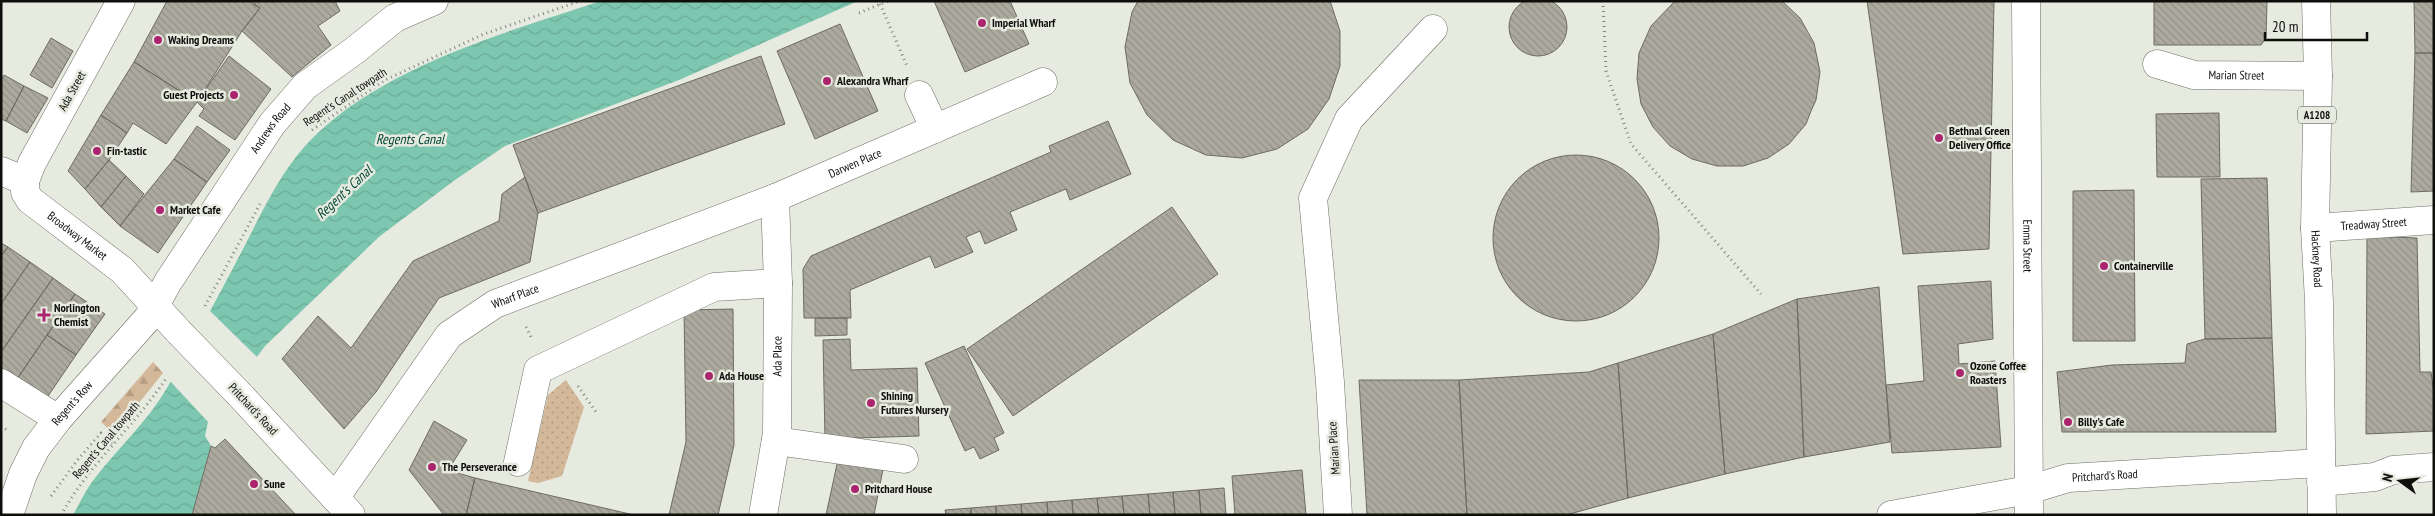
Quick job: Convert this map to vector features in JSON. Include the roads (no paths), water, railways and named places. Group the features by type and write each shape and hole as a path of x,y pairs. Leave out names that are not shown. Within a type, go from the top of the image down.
{"street":[{"name":"Ada Street","path":"13,176 44,140 121,1"},
{"name":"Emma Street","path":"2026,1 2029,503"},
{"name":"Hackney Road","path":"2316,1 2318,76 2315,228 2320,301 2322,515"},
{"name":"Andrews Road","path":"155,303 272,124 299,92 395,18 419,4"},
{"name":"Marian Place","path":"1338,515 1330,382 1313,198 1349,119 1433,29"},
{"name":"Marian Street","path":"2157,64 2194,75 2318,76"},
{"name":"Darwen Place","path":"784,194 1043,82"},
{"path":"920,94 935,129"},
{"name":"Broadway Market","path":"13,176 30,200 122,270 155,303"},
{"name":"Ada Place","path":"762,515 776,441 778,283 784,194"},
{"name":"Wharf Place","path":"343,506 449,335 472,318 501,301 784,194"},
{"name":"Treadway Street","path":"2315,228 2434,220"},
{"path":"518,462 538,370 714,287 778,283"},
{"name":"Pritchard's Road","path":"155,303 179,332 343,506"},
{"name":"Regent's Row","path":"9,515 23,474 36,448 52,426 148,318 155,303"},
{"path":"1,383 52,426"},
{"path":"1,406 52,426"},
{"path":"776,441 904,459"},
{"name":"Pritchard's Road","path":"1891,515 2029,503 2068,478 2321,472 2375,478 2393,470 2434,467"}],"water":[{"name":"Regents Canal","path":"601,1 858,1 679,80 505,146 455,180 380,236 265,346 208,422 205,436 211,446 192,515 73,515 92,482 159,400 206,318 271,195 287,169 305,146 334,119 368,95 404,74 483,40"}],"place":[{"name":"Imperial Wharf","path":"982,23"},
{"name":"Waking Dreams","path":"158,40"},
{"name":"Alexandra Wharf","path":"827,81"},
{"name":"Guest Projects","path":"234,95"},
{"name":"Bethnal Green Delivery Office","path":"1939,138"},
{"name":"Fin-tastic","path":"97,151"},
{"name":"Market Cafe","path":"160,210"},
{"name":"Containerville","path":"2104,266"},
{"name":"Norlington Chemist","path":"44,315"},
{"name":"Ozone Coffee Roasters","path":"1960,373"},
{"name":"Ada House","path":"709,376"},
{"name":"Shining Futures Nursery","path":"871,403"},
{"name":"Billy's Cafe","path":"2068,422"},
{"name":"The Perseverance","path":"432,467"},
{"name":"Sune","path":"254,484"},
{"name":"Pritchard House","path":"855,489"}],"water label":[{"name":"Regent's Canal","path":"344,192"}]}
